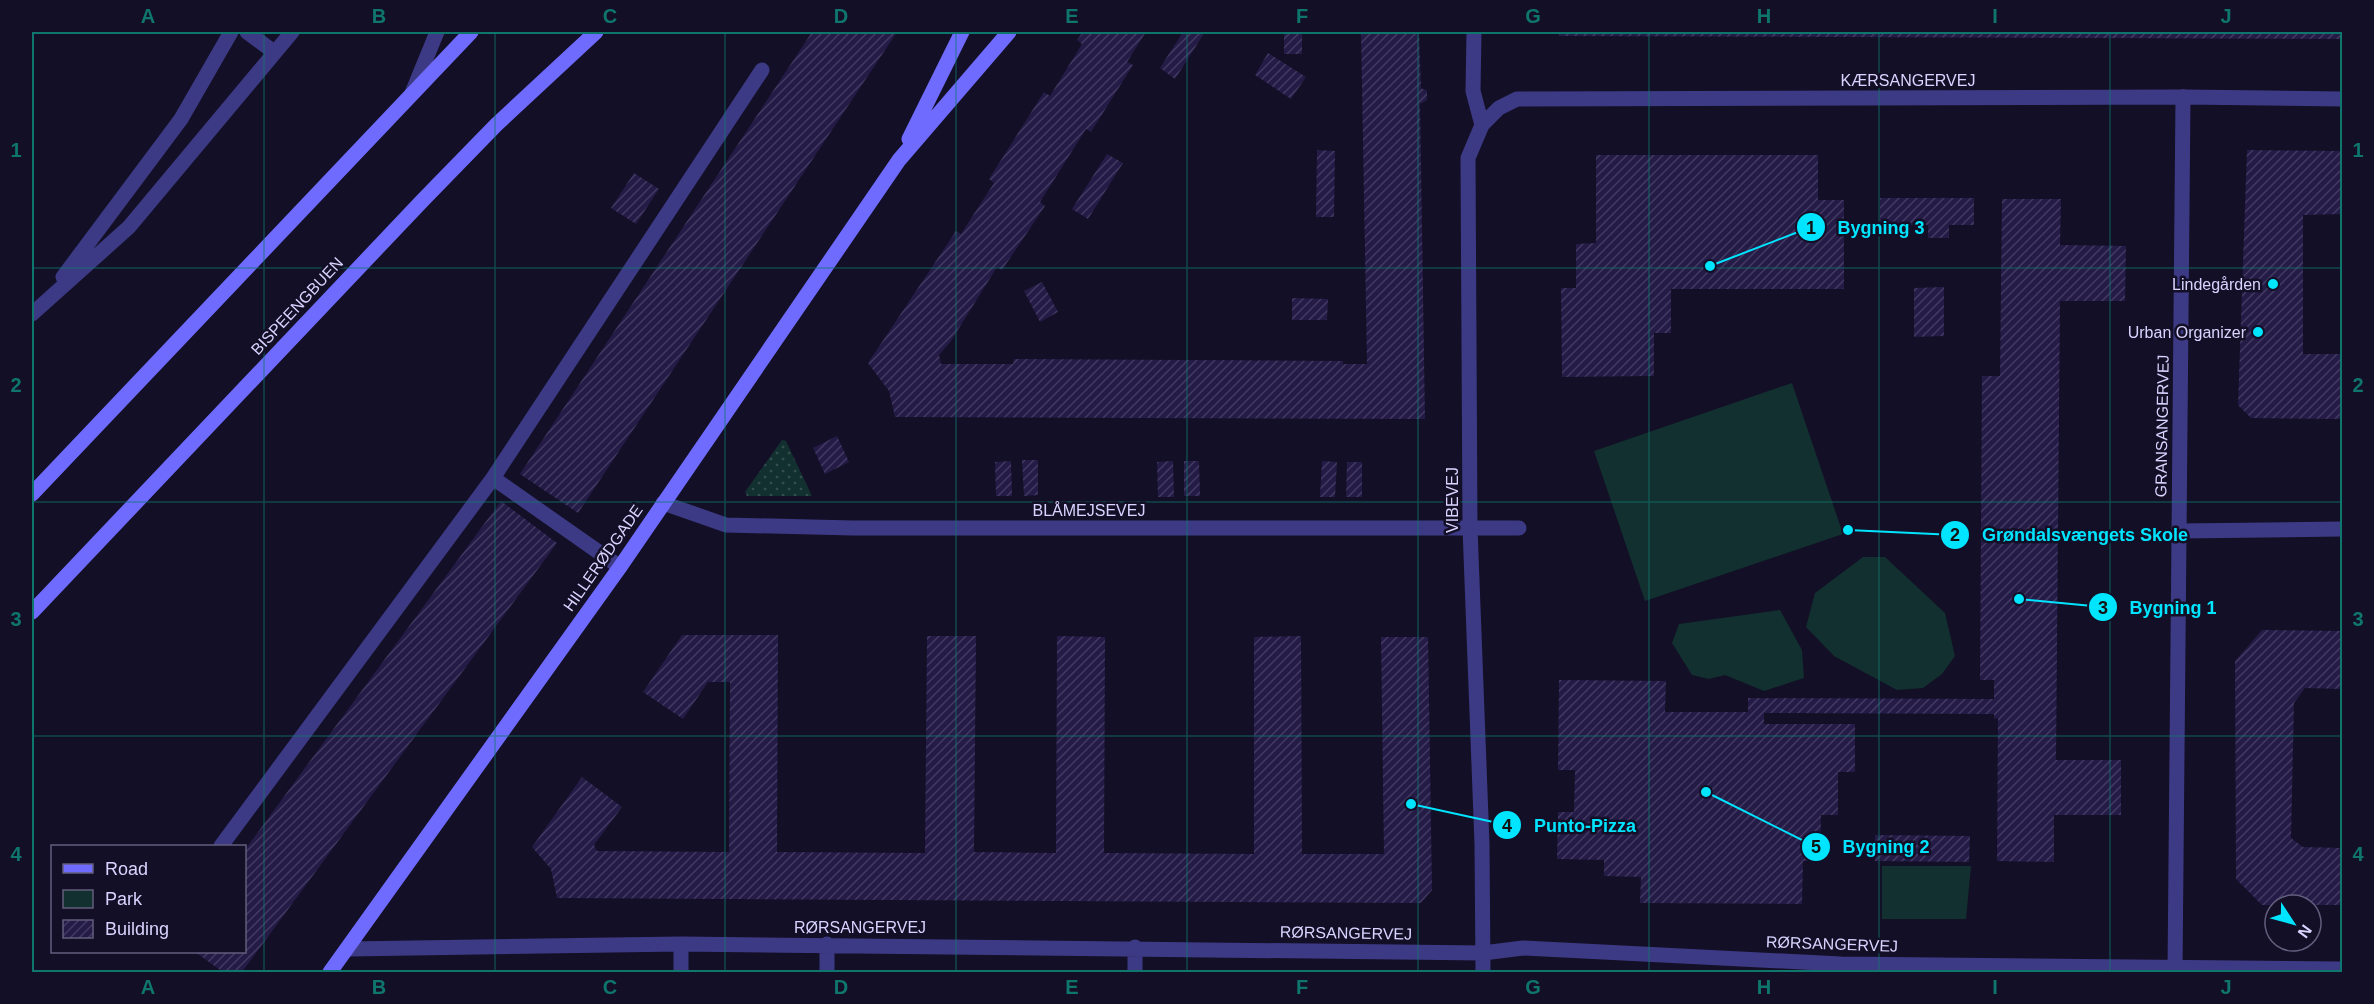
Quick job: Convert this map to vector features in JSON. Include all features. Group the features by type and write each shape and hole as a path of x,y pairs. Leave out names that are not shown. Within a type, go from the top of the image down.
{"street":[{"path":"38,309 181,119 231,32"},
{"path":"248,32 274,52"},
{"path":"38,309 129,227 292,32"},
{"path":"412,95 436,32"},
{"path":"32,494 471,32"},
{"name":"BISPEENGBUEN","path":"32,612 422,201 496,125 596,32"},
{"name":"HILLERØDGADE","path":"899,160 962,32"},
{"name":"HILLERØDGADE","path":"330,972 349,949 620,567 899,160 1009,32"},
{"path":"1474,32 1473,91 1482,125"},
{"path":"222,845 494,478 762,70"},
{"name":"KÆRSANGERVEJ","path":"1482,125 1499,108 1517,99 2183,97 2343,99"},
{"name":"GRANSANGERVEJ","path":"2175,969 2183,97"},
{"name":"VIBEVEJ","path":"1482,125 1468,158 1470,528 1482,843 1483,972"},
{"path":"494,478 620,567"},
{"name":"BLÅMEJSEVEJ","path":"663,503 726,525 853,528 1519,528"},
{"path":"2179,531 2343,529"},
{"path":"681,944 681,972"},
{"path":"827,944 827,972"},
{"name":"RØRSANGERVEJ","path":"349,949 827,944 1483,953 1523,948 1841,968 2343,969"},
{"path":"1135,948 1135,972"}],"green space":[{"path":"1792,383 1843,534 1645,601 1594,451"},
{"path":"782,440 786,441 812,496 747,496 745,492"},
{"path":"1863,557 1885,557 1945,613 1955,656 1942,674 1923,688 1897,690 1834,656 1806,627 1815,593"},
{"path":"1780,610 1802,650 1804,678 1764,691 1725,675 1709,679 1692,675 1672,643 1679,624"},
{"path":"1882,866 1971,866 1966,919 1882,919"}],"building":[{"path":"812,32 897,32 578,513 520,474"},
{"path":"1083,32 1146,32 1127,62 1133,65 1091,132 1086,129 1040,202 1045,206 1002,270 997,267 951,341 939,355 941,364 1013,364 1014,359 1343,361 1343,364 1367,364 1361,32 1419,32 1421,88 1427,91 1427,100 1420,104 1425,419 895,417 889,391 868,363 956,231 961,234 994,183 989,179 1044,92 1050,96 1082,44 1077,40"},
{"path":"1183,32 1205,32 1175,79 1160,68"},
{"path":"1284,32 1302,32 1302,54 1284,54"},
{"path":"1559,32 2342,32 2342,39 1559,36"},
{"path":"1268,53 1306,77 1291,99 1255,75"},
{"path":"1317,150 1335,151 1334,217 1316,217"},
{"name":"Lindegården","path":"2247,150 2342,151 2342,214 2303,215 2303,354 2342,354 2342,419 2251,418 2238,405"},
{"path":"1107,154 1123,163 1088,219 1072,209"},
{"path":"1596,155 1818,155 1818,200 1844,200 1844,289 1671,289 1671,333 1654,333 1654,376 1562,377 1561,288 1576,288 1576,244 1596,243"},
{"path":"634,173 659,189 636,224 611,208"},
{"path":"1880,198 1974,198 1974,225 1949,225 1949,238 1928,238 1928,225 1880,225"},
{"path":"2002,199 2061,199 2060,245 2126,246 2125,301 2060,301 2056,760 2121,760 2121,815 2054,815 2054,862 1997,861 1998,718 1994,719 1994,714 1764,713 1764,724 1855,724 1855,772 1838,772 1838,815 1821,815 1820,861 1803,861 1802,904 1640,903 1641,877 1604,876 1604,860 1557,859 1558,812 1574,812 1575,770 1558,770 1559,680 1666,681 1665,712 1748,712 1748,698 1994,699 1994,680 1980,680 1982,376 2000,376"},
{"path":"1042,282 1058,312 1040,322 1024,291"},
{"path":"1944,287 1944,336 1914,337 1914,288"},
{"path":"1292,298 1328,299 1327,320 1292,320"},
{"path":"837,436 849,462 825,474 813,448"},
{"path":"1022,460 1038,460 1038,495 1024,496"},
{"path":"1011,461 1012,496 996,496 995,462"},
{"path":"1173,461 1174,497 1158,497 1157,462"},
{"path":"1184,461 1199,461 1200,496 1184,496"},
{"path":"1322,461 1337,462 1335,497 1320,497"},
{"path":"1347,462 1362,462 1362,497 1346,497"},
{"path":"501,501 557,543 242,972 223,972 196,953 246,953 246,848"},
{"path":"2262,630 2342,631 2342,689 2305,688 2294,703 2291,838 2303,847 2342,848 2342,905 2323,905 2323,893 2263,893 2262,905 2236,879 2235,661"},
{"path":"682,635 778,635 777,852 925,853 927,636 976,636 974,852 1056,853 1057,636 1105,637 1104,853 1254,854 1254,637 1301,636 1302,854 1384,854 1381,637 1428,637 1432,890 1421,903 557,898 551,869 532,847 582,777 622,807 594,845 597,851 729,852 730,682 708,682 683,719 643,692"},
{"path":"1875,835 1970,836 1969,862 1875,861"}],"place":[{"name":"Bygning 3","path":"1710,266"},
{"name":"Lindegården","path":"2273,284"},
{"name":"Urban Organizer","path":"2258,332"},
{"name":"Grøndalsvængets Skole","path":"1848,530"},
{"name":"Bygning 1","path":"2019,599"},
{"name":"Bygning 2","path":"1706,792"},
{"name":"Punto-Pizza","path":"1411,804"}]}
